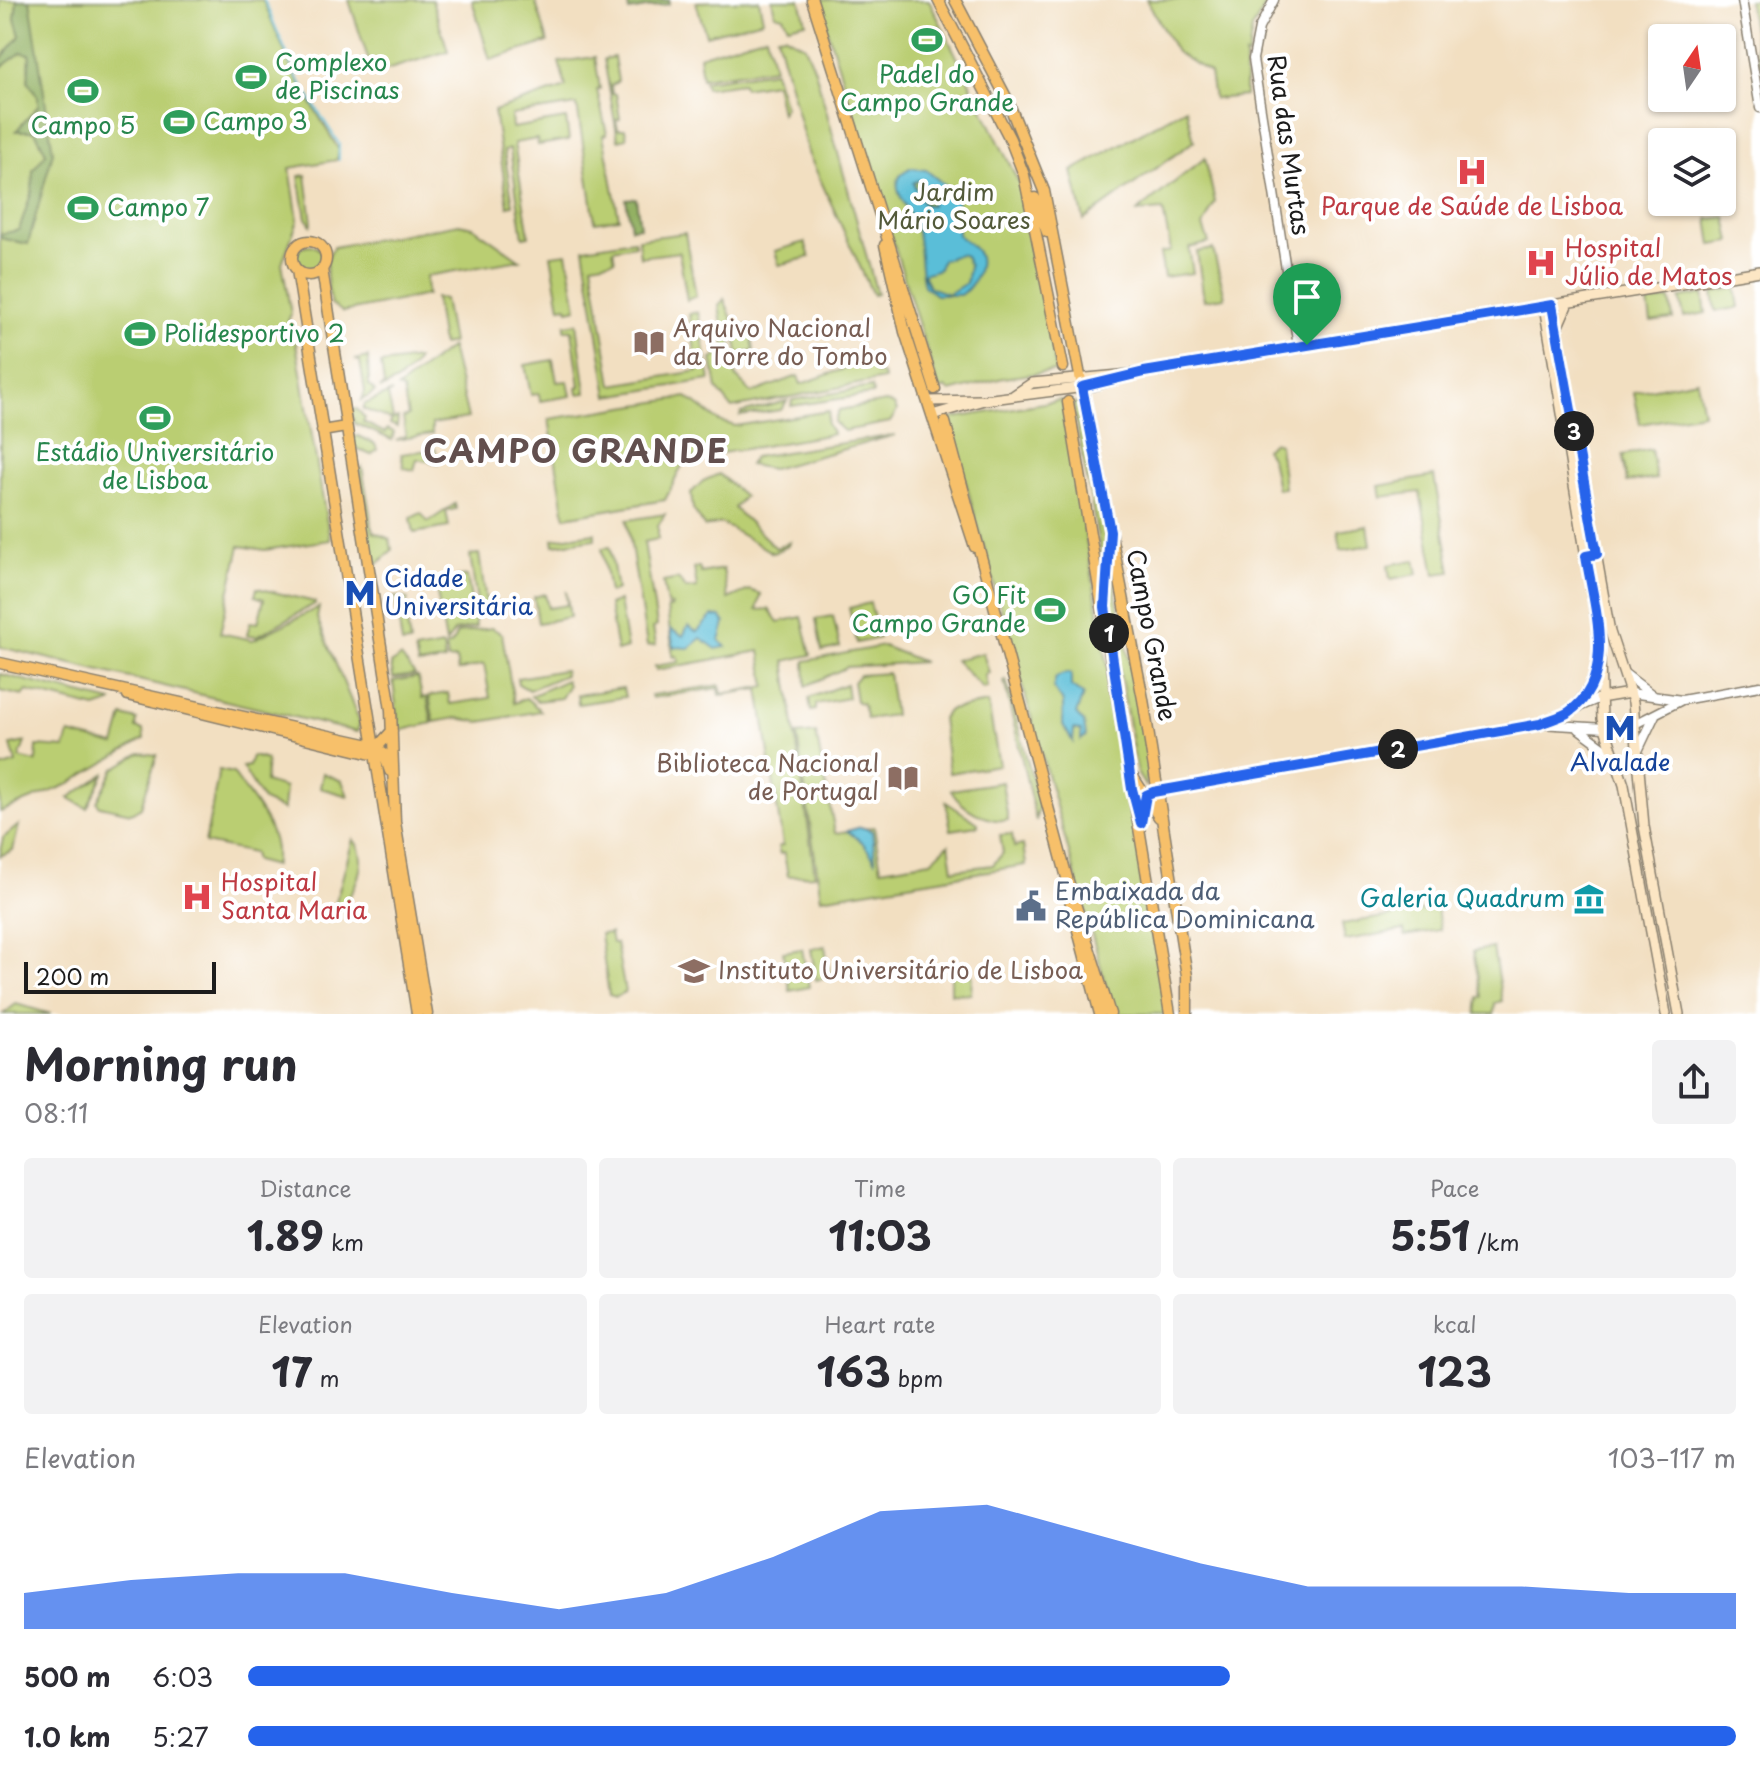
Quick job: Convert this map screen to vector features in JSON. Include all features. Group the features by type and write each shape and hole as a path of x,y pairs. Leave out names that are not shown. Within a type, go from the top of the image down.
{"main road":[{"path":"812,0 935,389"},
{"path":"938,0 967,53 1057,253"},
{"path":"953,0 967,53"},
{"name":"Campo Grande","path":"953,0 1023,138 1044,191 1159,791 1160,819 1187,976 1187,1014"},
{"path":"1024,175 1063,367"},
{"path":"881,223 902,320 969,534 981,560"},
{"path":"417,1014 293,253 300,244 309,242 325,252 322,269 392,728 396,828 427,1014"},
{"path":"297,270 307,275 322,269"},
{"path":"932,415 984,400 1081,382 1105,384 1131,374 1760,271"},
{"path":"1557,328 1568,303"},
{"path":"1548,306 1557,328 1592,555 1599,634 1600,698 1605,728 1624,785 1656,930 1679,1014"},
{"path":"1548,306 1592,555 1610,632 1630,693 1666,1014"},
{"path":"928,401 963,397 984,400"},
{"name":"Campo Grande","path":"1068,402 1105,607 1170,1014"},
{"path":"945,422 1067,878 1110,1014"},
{"path":"322,431 346,427"},
{"path":"1105,607 1110,531"},
{"path":"0,663 372,750 386,757 393,789"},
{"path":"1600,698 1630,693"},
{"path":"1605,728 1635,724"},
{"path":"371,725 378,730 392,728"},
{"path":"357,747 371,725"},
{"path":"372,750 392,728"},
{"path":"357,747 380,777"},
{"path":"1141,823 1146,795 1155,773"},
{"path":"1132,775 1160,819"},
{"path":"1146,795 1159,791"},
{"path":"1067,878 1071,913 1100,1014"}],"street":[{"name":"Rua das Murtas","path":"1274,0 1259,28 1253,59 1298,346"},
{"path":"1742,0 1760,108"},
{"path":"1569,712 1584,697 1598,666"},
{"path":"1624,673 1658,698"},
{"path":"1630,693 1682,700 1760,686"},
{"path":"1540,724 1600,698"},
{"path":"1635,724 1682,700"},
{"path":"1636,754 1655,714"},
{"path":"1159,791 1540,724 1605,728"},
{"path":"1571,725 1592,735 1615,756"}],"green space":[{"name":"Estádio Universitário de Lisboa","path":"0,0 263,0 294,74 339,150 337,160 290,168 298,220 282,263 291,314 288,321 293,326 330,540 265,550 240,546 220,633 253,640 319,607 317,618 360,723 357,732 0,647"},
{"path":"17,0 30,0 53,152 28,244 0,238 0,234 19,230 32,191 33,170 46,153 35,131 16,131 38,106 38,97 28,81 30,54 22,52 0,68 0,60 20,36 15,19"},
{"path":"349,0 432,0 448,51 373,74"},
{"path":"472,0 535,0 548,42 490,60"},
{"path":"627,0 669,0 669,4 629,11"},
{"path":"759,0 763,20 706,35 696,2"},
{"path":"772,0 800,0 806,22 788,26 783,16 775,14"},
{"name":"Jardim Mário Soares","path":"818,0 929,0 1018,181 1035,243 1056,371 1003,378 950,392 946,388 939,390"},
{"path":"1147,0 1269,0 1252,29 1248,56 1245,55 1245,96 1214,99 1210,73 1176,52"},
{"path":"1748,0 1760,0 1760,72"},
{"path":"766,35 774,68 702,78 699,56"},
{"path":"784,35 805,46 815,70 877,294 873,295 808,153 777,36"},
{"path":"595,57 600,89 597,90 607,134 603,135 619,218 595,222 577,105 511,115 512,128 566,119 569,140 538,145 537,139 514,143 529,236 523,237 510,149 504,151 513,205 508,206 494,111 566,87 559,62"},
{"path":"614,57 618,81 611,86 612,94 616,94 620,119 616,120 618,129 625,129 627,138 618,140 604,59"},
{"path":"774,71 785,107 781,113 775,83 744,88 742,83 706,88 704,81"},
{"path":"1186,108 1194,141 1084,220 1072,171"},
{"path":"1205,158 1215,202 1203,226 1209,243 1189,248 1193,273 1164,277 1160,253 1171,251 1163,210 1137,212"},
{"path":"306,175 311,225 306,218 299,176"},
{"path":"918,180 933,200 929,206 918,199 913,183"},
{"path":"636,198 640,227 631,228 626,199"},
{"path":"1726,217 1731,242 1712,245 1708,219"},
{"path":"459,224 473,227 520,260 426,276 427,295 343,312 331,304 327,266 334,247"},
{"path":"685,233 696,296 687,300 679,252 640,257 638,239"},
{"path":"634,240 635,245 613,249 615,260 592,264 612,385 698,371 689,314 698,312 710,380 608,396 584,248"},
{"path":"805,242 810,257 779,265 775,251"},
{"path":"309,245 318,249 322,258 318,267 309,271 300,267 296,258 300,249"},
{"path":"1213,249 1225,297 1204,300 1197,252"},
{"path":"567,253 577,308 568,310 567,306 560,307 551,255"},
{"path":"1736,288 1739,308 1716,311 1713,292"},
{"path":"1703,294 1706,313 1684,317 1680,298"},
{"path":"435,298 444,299 452,343 442,345"},
{"path":"724,299 733,321 729,323 736,377 752,393 798,376 801,384 875,358 876,374 883,374 884,379 732,408 717,389 712,359 726,351 719,306"},
{"path":"1670,299 1673,319 1651,322 1648,303"},
{"path":"577,323 586,393 578,394 577,387 580,386 572,330 565,330 565,325"},
{"path":"750,325 754,351 738,354 734,328"},
{"path":"451,347 468,418 432,424 432,434 396,440 406,436 403,418 408,416 403,390 398,388"},
{"path":"368,357 369,385 375,392 362,400 365,391 360,361 355,360"},
{"path":"417,359 402,377 380,389 384,385 381,364"},
{"path":"553,360 557,382 568,381 571,396 540,401 539,394 531,395 525,365"},
{"path":"1697,380 1703,413 1640,424 1634,392"},
{"path":"872,387 873,394 791,406 792,400"},
{"path":"392,392 388,395 393,419 398,418 397,427 390,424 392,420 363,409 365,404"},
{"path":"687,397 719,421 735,426 829,411 827,424 833,434 693,458 682,466 665,500 565,517 549,419"},
{"path":"1062,400 1167,1014 1114,1014 948,419"},
{"path":"787,401 781,410 740,416 741,413"},
{"path":"886,402 894,405 897,411 890,422 844,431 834,422 839,410"},
{"path":"1079,403 1106,545 1103,565 1073,404"},
{"path":"357,409 365,418 363,422 385,433 387,429 394,432 392,440 354,423 351,410"},
{"path":"895,435 772,469 749,465 754,457"},
{"path":"358,436 375,444 377,450 371,455 353,447 353,437"},
{"path":"1274,442 1279,444 1284,488 1277,489 1271,458 1265,449"},
{"path":"435,449 438,463 417,459 414,470 404,468 401,454"},
{"path":"1651,449 1656,479 1627,482 1623,455"},
{"path":"362,467 373,532 390,539 392,550 378,564 372,561 359,470"},
{"path":"719,474 744,496 734,508 776,548 790,542 789,545 773,553 721,523 705,527 693,509 691,493 703,481"},
{"path":"1434,476 1451,572 1435,574 1420,492 1381,497 1379,486"},
{"path":"455,504 456,509 446,511 449,527 414,533 411,518 421,513 428,522"},
{"path":"665,514 658,526 658,539 644,542 657,626 653,628 656,645 647,646 627,520"},
{"path":"1368,526 1371,545 1341,550 1338,531"},
{"path":"595,533 595,539 554,545 553,539"},
{"path":"610,547 617,590 609,593 602,548"},
{"path":"479,554 486,601 496,602 484,608 477,603 470,555"},
{"path":"1415,560 1418,574 1390,579 1388,565"},
{"path":"1110,565 1150,764 1145,786 1137,773 1107,596"},
{"path":"699,567 701,573 723,569 728,599 749,590 761,594 757,610 769,609 778,622 802,617 811,655 785,661 815,875 788,876 784,853 780,854 778,847 783,845 759,689 720,695 719,688 652,698 651,695 720,685 722,694 766,686 760,651 656,670 655,666 679,662 677,656 673,657 667,607 671,608 672,605 667,604 663,582 678,579 686,589 697,588 694,568"},
{"path":"467,576 476,627 455,631 446,643 435,582"},
{"path":"257,588 315,604 257,636 247,635 250,622 258,623 264,599 255,596"},
{"path":"566,591 570,617 538,623 534,597 545,594 548,608 567,605"},
{"path":"395,597 408,599 405,608 410,643 402,644"},
{"path":"619,601 627,648 617,651 609,605"},
{"path":"870,603 879,638 857,643 849,608"},
{"path":"833,616 840,647 822,651 816,619"},
{"path":"492,628 502,634 514,703 526,698 541,711 480,722 457,718 434,722 429,696 448,693 450,704 490,698 484,664 458,671 456,659 448,660 446,646 451,645 457,633"},
{"path":"443,646 445,661 418,665 415,651"},
{"path":"883,646 923,662 847,667 806,686 805,661"},
{"path":"983,653 989,673 985,674 987,688 983,689 955,660"},
{"path":"401,657 415,675 393,678 391,664"},
{"path":"564,670 565,675 529,690 518,684 517,678"},
{"path":"888,673 894,715 867,719 863,704 856,701 853,682 859,675"},
{"path":"0,674 112,702 96,708 27,691 23,696 0,691"},
{"path":"418,677 422,698 427,697 432,723 399,731 393,681"},
{"path":"566,680 568,686 561,698 537,701 531,696"},
{"path":"1004,681 1039,805 1036,821"},
{"path":"846,684 848,698 816,704 816,710 811,711 809,698"},
{"path":"623,688 625,697 578,704 577,695"},
{"path":"988,703 999,765 949,773 942,718 949,710"},
{"path":"123,716 137,720 136,728 143,730 144,739 67,785 0,812 0,768 16,763 11,745 25,742 19,758 36,762 37,746 65,748 69,734 115,745"},
{"path":"816,733 835,833 874,827 881,869 931,861 949,844 953,870 993,865 1003,853 1000,835 1012,834 1014,847 1023,845 1026,865 821,898 797,735"},
{"path":"140,753 157,755 141,807 131,813 100,806 97,802 114,769"},
{"path":"252,756 267,760 265,782 285,788 283,810 263,801 242,767 249,766"},
{"path":"219,770 233,773 263,816 274,840 274,866 255,861 253,853 205,843"},
{"path":"323,773 342,781 348,796 320,788"},
{"path":"104,774 87,808 69,798"},
{"path":"1002,782 1008,820 975,813 961,803 951,790"},
{"path":"946,802 978,823 978,826 951,830"},
{"path":"19,825 13,850 0,856 3,838"},
{"path":"353,839 361,857 361,866 355,886 339,911 333,912"},
{"path":"1437,908 1440,930 1405,936 1404,930 1345,940 1342,924"},
{"path":"610,933 612,943 616,943 625,992 616,997 609,995 600,934"},
{"path":"825,946 830,977 816,980 811,949"},
{"path":"1493,948 1502,1001 1495,1003 1494,1014 1477,1014 1479,998 1482,997 1473,951"},
{"path":"802,949 809,987 790,991 783,952"},
{"path":"951,973 972,974 971,994 951,993"},
{"path":"16,1004 51,1014 3,1014"}],"water":[{"path":"910,168 926,170 957,195 958,235 974,248 979,261 974,281 960,295 936,295 924,286 916,228 898,189 902,174","holes":["918,180 932,198 931,205 924,205 913,183","960,254 965,256 969,266 966,283 948,294 929,287 923,274 939,269 942,260"]},
{"path":"712,616 721,617 725,623 720,641 726,647 716,649 701,638 689,648 674,647 670,629 683,636 688,626 697,632"},
{"path":"1071,674 1071,686 1083,695 1076,714 1084,723 1086,736 1081,740 1081,731 1074,729 1073,742 1063,725 1063,702 1053,688 1056,677"},
{"path":"861,827 872,831 875,860 862,842 847,831"}],"waterway":[{"path":"264,0 297,77 339,144 339,160"}],"place":[{"name":"Padel do Campo Grande","path":"927,40"},
{"name":"Complexo de Piscinas","path":"251,77"},
{"name":"Campo 5","path":"83,91"},
{"name":"Campo 3","path":"179,122"},
{"name":"Parque de Saúde de Lisboa","path":"1472,172"},
{"name":"Campo 7","path":"83,208"},
{"name":"Hospital Júlio de Matos","path":"1541,263"},
{"name":"Polidesportivo 2","path":"140,334"},
{"name":"Arquivo Nacional da Torre do Tombo","path":"649,343"},
{"name":"Estádio Universitário de Lisboa","path":"155,418"},
{"name":"Cidade Universitária","path":"360,593"},
{"name":"GO Fit Campo Grande","path":"1050,610"},
{"name":"Alvalade","path":"1620,728"},
{"name":"Biblioteca Nacional de Portugal","path":"903,778"},
{"name":"Hospital Santa Maria","path":"197,897"},
{"name":"Galeria Quadrum","path":"1589,899"},
{"name":"Embaixada da República Dominicana","path":"1031,906"},
{"name":"Instituto Universitário de Lisboa","path":"694,971"}],"district":[{"name":"CAMPO GRANDE","path":"576,452"}],"route":[{"path":"1552,305 1597,554 1586,556 1599,634 1598,666 1579,703 1569,712 1540,724 1159,791 1146,795 1141,823 1132,789 1105,607 1110,531 1082,387 1105,384 1131,374 1307,345 1552,305"}]}
